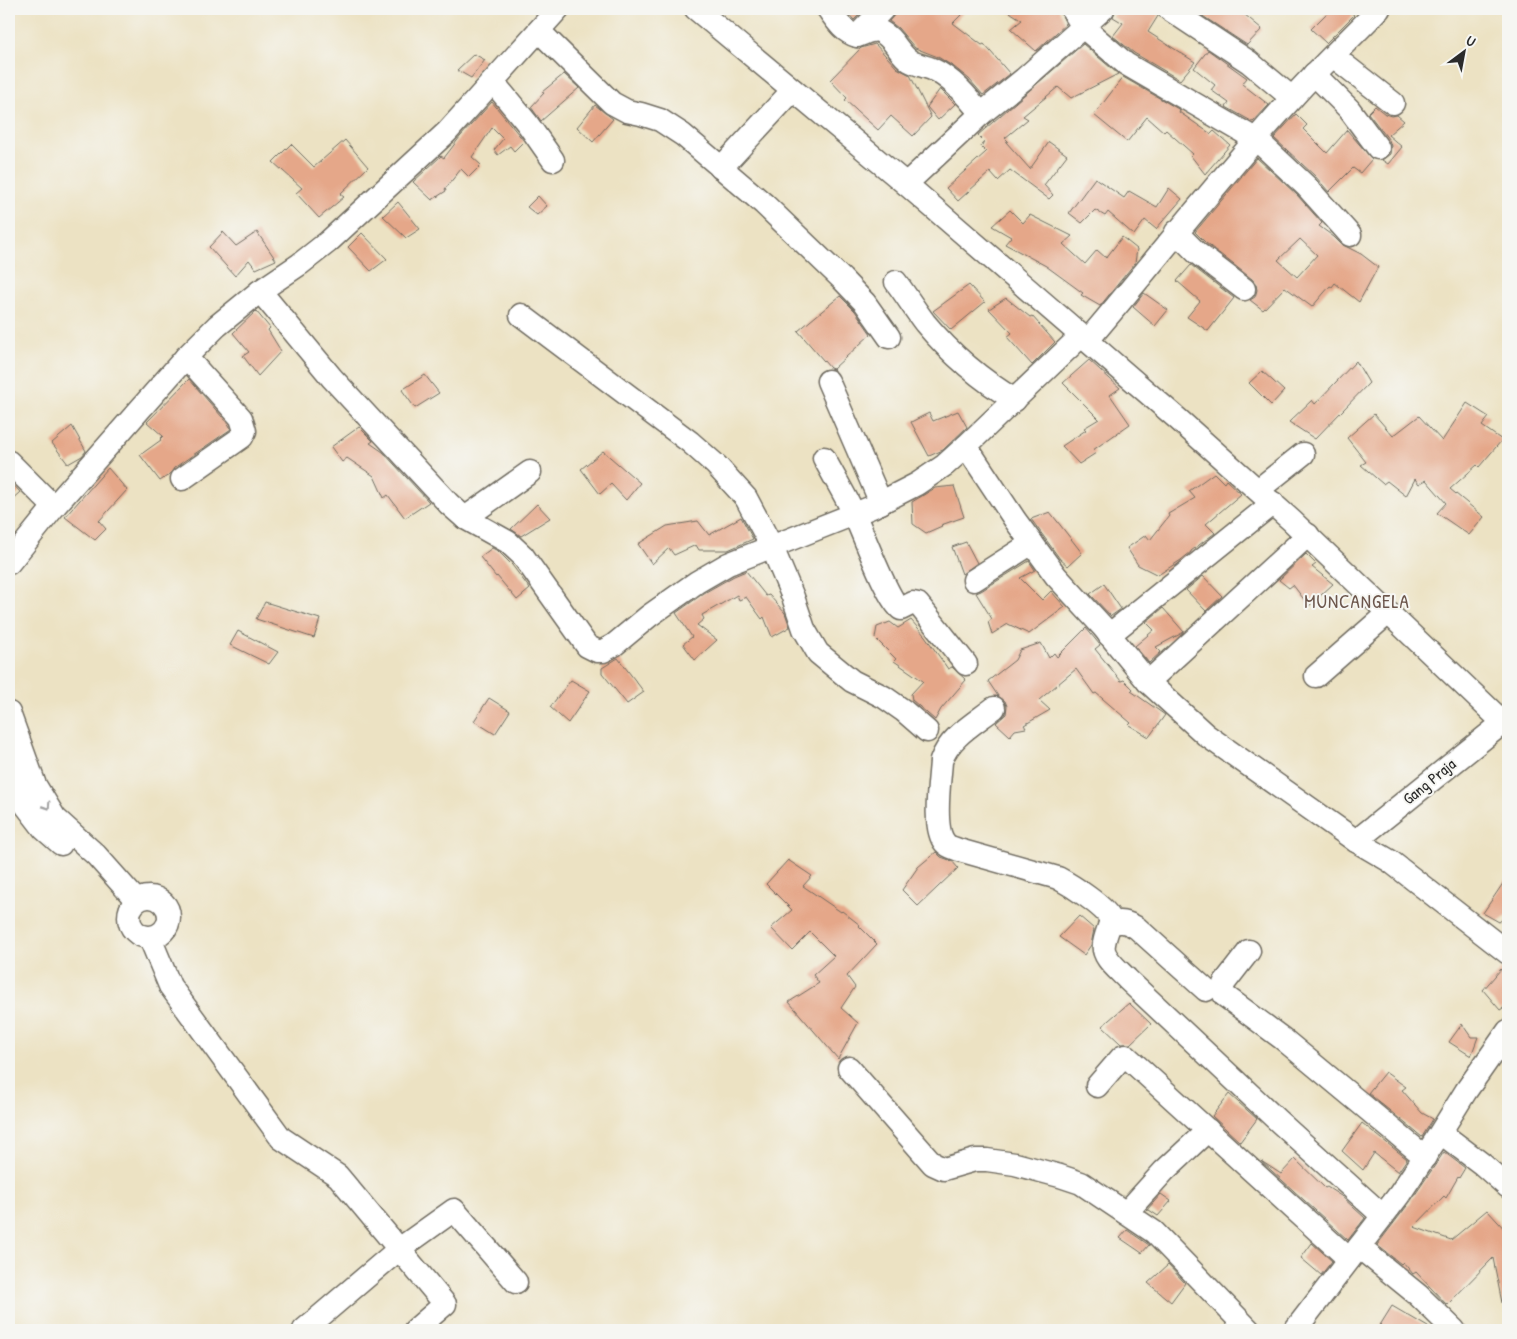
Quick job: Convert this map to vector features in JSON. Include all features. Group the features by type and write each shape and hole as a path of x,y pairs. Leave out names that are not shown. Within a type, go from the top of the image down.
{"street":[{"path":"9,563 54,507 186,357 217,326 260,291 328,242 447,132 558,9"},
{"path":"696,9 906,184 1266,497 1506,724"},
{"path":"828,9 849,34 857,36 872,30 885,34 910,61 930,68 949,80 981,114"},
{"path":"857,36 884,9"},
{"path":"906,184 981,114 1078,18 1103,9"},
{"path":"1169,9 1249,62 1292,98"},
{"path":"260,291 332,378 430,485 464,518 508,542 524,556 587,646 597,651 603,651 614,645 650,616 728,564 854,515 917,484 945,465 1085,338 1146,272 1176,232 1292,98 1379,9"},
{"path":"1078,18 1126,64 1256,140 1306,186 1350,235"},
{"path":"539,31 612,103 627,111 660,120 682,135 764,204 842,279 865,304 889,337"},
{"path":"1333,56 1393,103"},
{"path":"1314,74 1349,109 1378,148"},
{"path":"493,82 527,123 553,160"},
{"path":"721,168 793,90"},
{"path":"1176,232 1197,252 1244,289"},
{"path":"896,282 925,323 949,349 979,376 1015,400"},
{"path":"521,315 690,442 716,465 746,498 772,547 804,629 818,653 852,681 884,697 904,710 927,731"},
{"path":"182,479 242,437 245,431 241,418 186,357"},
{"path":"828,381 881,502"},
{"path":"966,446 1015,520 1056,576 1148,682 1206,735 1356,841 1390,861 1508,952"},
{"path":"1109,635 1266,497 1304,454"},
{"path":"824,458 854,515 887,589 897,606 901,609 913,603 918,604 966,664"},
{"path":"9,462 54,507"},
{"path":"464,518 530,472"},
{"path":"1148,682 1308,535"},
{"path":"974,580 1032,543"},
{"path":"1316,676 1388,613"},
{"path":"994,708 951,742 944,751 941,761 938,825 943,842 954,848 1058,878 1077,889 1106,912 1110,917 1110,924 1103,946 1104,952 1128,979 1277,1120 1383,1216"},
{"path":"9,713 24,802 44,829 133,905"},
{"name":"Gang Praja","path":"1356,841 1506,724"},
{"path":"148,896 161,899 169,910 170,922 162,933 150,938 138,934 130,924 133,905 148,896"},
{"path":"1110,924 1119,921 1137,928 1206,990"},
{"path":"150,938 170,986 281,1138 338,1176 445,1304 438,1323 415,1330"},
{"path":"1249,950 1222,988 1225,996 1283,1040 1425,1157"},
{"path":"1295,1330 1383,1216 1425,1157 1466,1091 1508,1031"},
{"path":"1097,1086 1124,1055 1208,1130 1354,1253 1418,1295 1454,1330"},
{"path":"849,1068 933,1164 939,1168 944,1169 975,1160 1015,1164 1081,1183 1164,1241 1250,1330"},
{"path":"1126,1213 1164,1171 1208,1130"},
{"path":"1441,1133 1482,1164 1508,1187"},
{"path":"304,1330 398,1250 454,1210 516,1282"}],"building":[{"path":"844,9 865,9 854,20"},
{"path":"896,9 967,9 953,23 982,45 984,44 1010,74 983,95 969,79 954,67 938,57 915,48 898,28 889,21 896,13"},
{"path":"1005,9 1059,9 1066,24 1036,51 1011,29 1022,20"},
{"path":"1116,9 1156,9 1158,16 1148,32 1195,62 1180,80 1134,53 1113,36 1123,23 1113,17"},
{"path":"1192,9 1238,9 1262,29 1247,45"},
{"path":"1331,9 1347,9 1354,15 1326,43 1311,29"},
{"path":"875,44 897,68 910,75 931,117 913,136 891,116 878,130 845,100 847,98 830,80 861,48"},
{"path":"1083,44 1118,74 1071,98 1058,87 1023,116 1028,119 1005,138 1008,141 1006,142 1030,169 1049,142 1067,155 1044,185 1053,195 1049,199 1010,170 998,181 990,172 958,201 946,188 986,152 981,147 984,141 978,135"},
{"path":"1208,50 1247,78 1242,84 1269,105 1253,122 1226,107 1229,103 1211,90 1215,85 1194,68"},
{"path":"474,54 485,60 471,78 457,70"},
{"path":"564,74 579,88 541,121 531,107 544,93 542,92"},
{"path":"1123,77 1180,110 1179,112 1211,134 1214,131 1230,145 1205,174 1191,156 1193,154 1166,130 1164,132 1147,117 1127,142 1094,115"},
{"path":"940,89 955,104 938,120 927,107"},
{"path":"492,102 524,141 514,151 510,146 498,155 494,150 503,139 492,128 472,157 481,165 469,177 461,169 445,189 446,191 432,200 413,182 441,156 444,158 460,137"},
{"path":"595,105 613,119 593,142 577,127"},
{"path":"1375,106 1385,114 1397,115 1404,121 1388,135 1402,147 1388,164 1382,160 1390,154 1391,146 1389,140 1368,113"},
{"path":"1296,114 1307,125 1303,129 1327,153 1347,130 1372,159 1360,173 1353,168 1329,192 1315,176 1274,138"},
{"path":"345,140 368,167 340,194 344,197 319,218 296,193 302,188 273,162 291,144 314,167"},
{"path":"1257,158 1297,195 1322,223 1319,226 1341,244 1361,254 1378,267 1359,302 1335,283 1332,287 1330,286 1312,307 1285,287 1263,310 1250,300 1255,297 1257,290 1256,284 1252,279 1195,232","holes":["1300,239 1317,255 1297,277 1278,260"]},
{"path":"1095,178 1124,198 1129,191 1157,207 1169,188 1182,199 1156,229 1145,220 1134,235 1108,212 1105,216 1095,210 1082,223 1069,213"},
{"path":"538,196 547,206 537,215 527,207"},
{"path":"398,202 420,229 406,238 383,216"},
{"path":"1010,210 1023,223 1030,215 1072,236 1063,244 1085,264 1097,250 1106,258 1122,237 1137,249 1135,263 1100,306 1081,295 1083,293 1046,266 1005,244 1011,237 992,226"},
{"path":"223,232 236,246 257,232 276,260 256,269 249,260 235,276 209,247"},
{"path":"362,233 387,259 371,271 348,247"},
{"path":"1191,265 1234,298 1208,331 1187,317 1200,301 1177,281"},
{"path":"969,285 985,302 951,330 933,311"},
{"path":"1144,293 1168,310 1155,326 1133,307"},
{"path":"840,296 855,311 871,334 833,369 830,368 798,331"},
{"path":"1006,298 1030,317 1032,316 1055,342 1032,365 1007,337 1012,333 989,309"},
{"path":"256,311 270,328 268,330 281,351 258,376 243,356 249,352 233,333"},
{"path":"1089,360 1120,388 1110,395 1130,424 1093,450 1096,453 1079,464 1062,446 1086,430 1084,428 1099,419 1063,383"},
{"path":"1356,361 1369,383 1315,439 1289,422 1312,400 1315,404"},
{"path":"1262,371 1284,391 1271,405 1249,383"},
{"path":"425,375 439,393 415,408 402,390"},
{"path":"189,379 231,429 174,468 170,474 160,481 140,455 161,440 163,436 147,422"},
{"path":"1467,403 1489,417 1482,426 1502,440 1479,467 1477,465 1450,489 1484,517 1469,535 1437,513 1446,503 1426,480 1419,484 1415,479 1406,496 1387,481 1383,484 1361,465 1366,462 1347,438 1374,414 1393,436 1419,416 1442,441"},
{"path":"958,411 967,427 943,450 929,456 911,422 929,413 933,421"},
{"path":"72,426 86,451 82,456 68,464 52,443"},
{"path":"359,427 373,441 370,443 383,452 429,502 405,518 388,495 384,498 374,476 347,458 342,462 331,447"},
{"path":"603,451 640,483 626,500 611,484 600,494 581,469"},
{"path":"108,468 127,490 99,521 106,529 95,540 65,517"},
{"path":"1214,473 1224,483 1226,480 1241,494 1206,524 1215,533 1181,560 1158,575 1138,565 1127,548 1146,535 1150,540 1169,516 1168,514 1195,498 1189,491"},
{"path":"9,480 20,492 9,502"},
{"path":"954,486 964,517 941,525 926,533 913,524 912,502 935,488"},
{"path":"537,504 550,518 521,536 511,529"},
{"path":"1050,512 1082,553 1068,566 1060,559 1031,519"},
{"path":"741,517 753,539 728,550 699,550 696,545 674,555 669,548 652,564 638,544 667,526 698,521 709,535"},
{"path":"966,542 977,563 962,574 952,547"},
{"path":"492,548 498,551 512,565 530,589 517,600 480,557"},
{"path":"1306,554 1316,564 1312,567 1333,584 1309,606 1293,585 1289,588 1279,580"},
{"path":"1029,561 1035,570 1020,578 1042,600 1051,591 1065,607 1029,634 1008,624 992,634 988,622 992,619 976,593"},
{"path":"746,571 766,596 769,595 785,613 790,627 772,637 764,617 762,619 746,597 739,600 737,595 702,615 704,619 697,625 717,640 695,660 683,644 692,637 676,613 704,593"},
{"path":"1203,576 1222,596 1206,611 1186,590"},
{"path":"1104,584 1121,609 1111,616 1090,594"},
{"path":"265,602 320,619 314,638 256,619"},
{"path":"1163,608 1184,632 1156,647 1161,652 1149,663 1135,646 1154,630 1146,622"},
{"path":"911,620 925,636 948,669 952,667 966,680 941,709 935,720 912,700 911,694 923,681 894,661 896,659 875,638 877,627 890,622 898,628"},
{"path":"1086,628 1100,645 1095,649 1121,681 1124,680 1133,689 1131,691 1165,715 1149,737 1129,725 1131,723 1096,693 1094,694 1076,669 1039,700 1050,710 1024,725 1026,728 1015,730 1010,736 996,723 1006,714 1007,706 1005,701 998,696 988,681 1015,660 1020,650 1041,643 1049,658 1054,653 1057,657"},
{"path":"238,631 278,652 269,664 230,645"},
{"path":"618,658 644,692 627,704 602,673 602,668"},
{"path":"571,680 590,691 568,723 550,707"},
{"path":"489,698 510,711 495,734 474,721"},
{"path":"936,852 941,857 952,861 958,868 918,906 902,890 918,867"},
{"path":"788,860 812,876 803,886 860,925 877,944 847,976 855,987 841,1008 858,1023 838,1059 789,1002 819,983 813,975 834,956 810,932 792,950 771,928 792,910 766,884"},
{"path":"1508,876 1508,915 1499,922 1483,913"},
{"path":"1079,916 1094,929 1091,945 1084,955 1059,937"},
{"path":"1501,969 1508,986 1508,1005 1500,1010 1483,990"},
{"path":"1129,1003 1151,1024 1130,1044 1121,1044 1102,1026"},
{"path":"1462,1024 1471,1037 1478,1037 1471,1056 1449,1042"},
{"path":"1385,1072 1406,1087 1402,1090 1422,1113 1433,1119 1422,1137 1368,1093"},
{"path":"1229,1094 1257,1119 1240,1142 1212,1116"},
{"path":"1362,1123 1407,1159 1398,1172 1374,1153 1363,1170 1342,1151"},
{"path":"1444,1152 1465,1168 1446,1198 1444,1196 1414,1227 1451,1240 1487,1210 1508,1233 1508,1302 1502,1303 1493,1258 1447,1305 1416,1272 1413,1274 1403,1262 1401,1264 1377,1245 1410,1202"},
{"path":"1295,1159 1325,1188 1327,1187 1341,1196 1365,1218 1348,1240 1261,1161 1281,1174"},
{"path":"1161,1194 1171,1201 1158,1216 1149,1210 1146,1211"},
{"path":"1127,1230 1149,1245 1142,1253 1120,1238"},
{"path":"1312,1243 1332,1261 1321,1275 1301,1258"},
{"path":"1168,1265 1185,1283 1171,1302 1148,1283"},
{"path":"1392,1306 1433,1330 1377,1330"}],"district":[{"name":"MUNCANGELA","path":"1357,601"}]}
